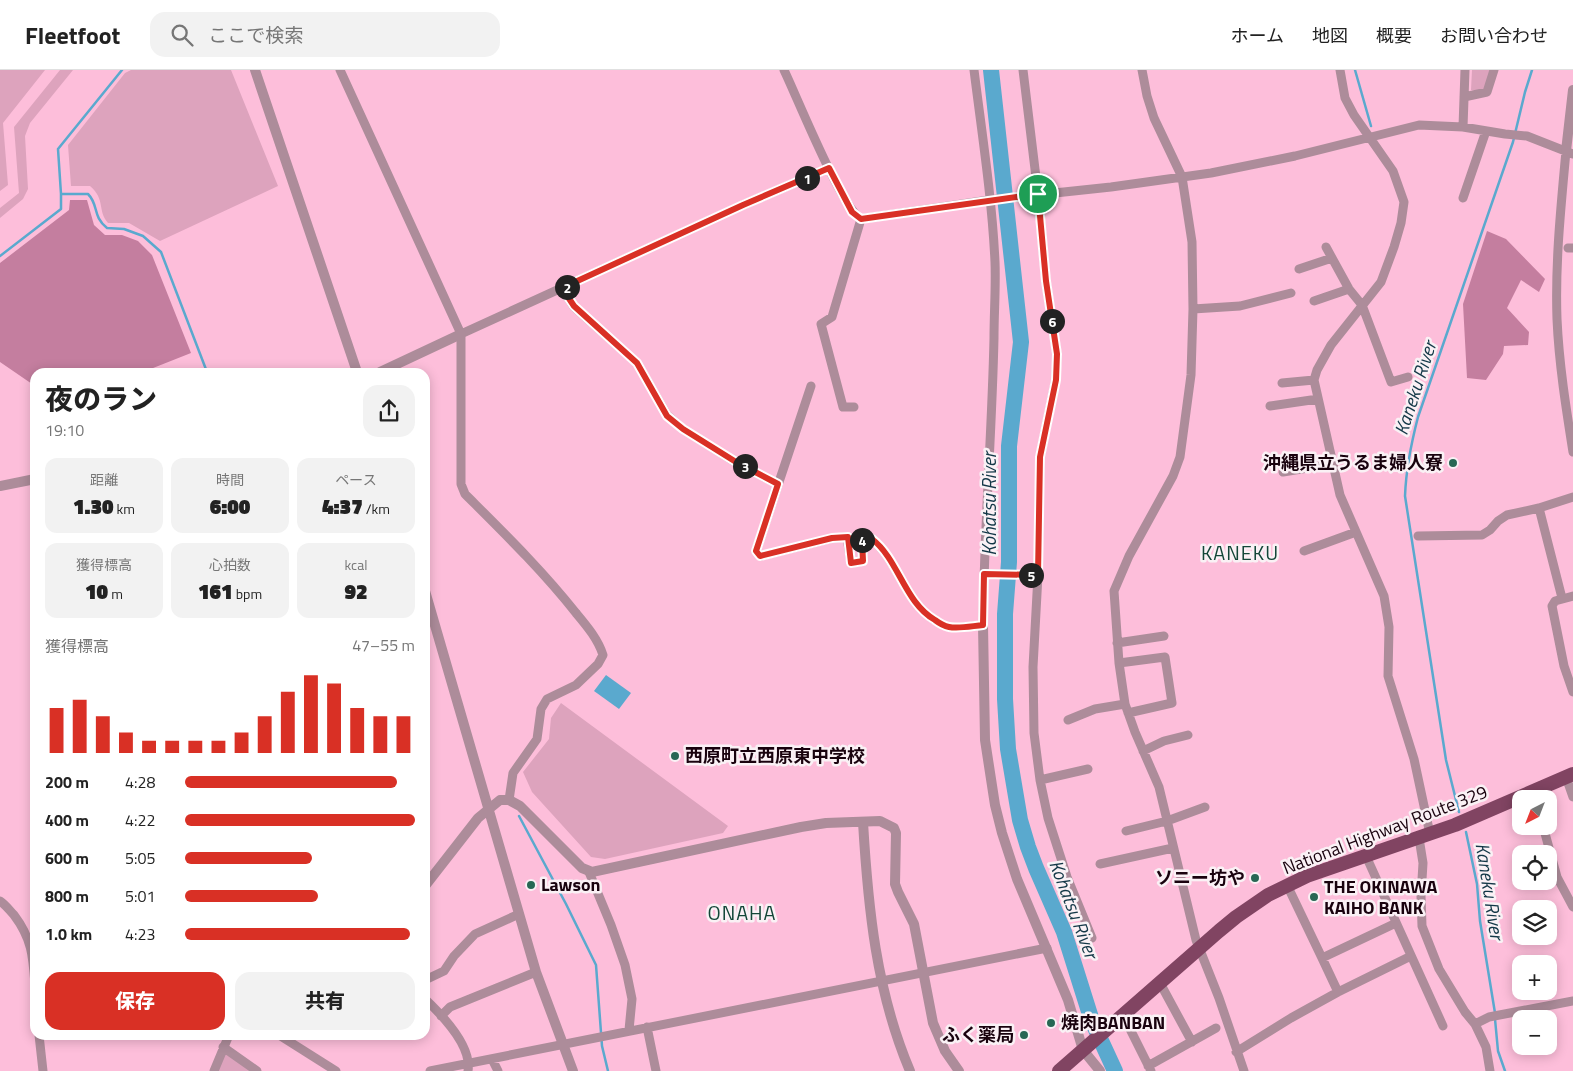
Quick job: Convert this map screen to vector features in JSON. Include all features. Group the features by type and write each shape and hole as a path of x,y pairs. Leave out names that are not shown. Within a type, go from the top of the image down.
{"highway":[{"name":"National Highway Route 329","path":"1543,790 1570,776"},
{"name":"National Highway Route 329","path":"1059,1071 1199,949 1248,908 1268,895 1307,876 1425,836 1512,803"}],"street":[{"path":"255,70 356,368"},
{"path":"340,70 461,334 461,484 465,494 556,587 601,647 603,655 598,664 576,685 547,699 541,709 537,739 513,773 508,800"},
{"path":"784,70 829,168 852,212 861,219 1028,195 1111,187 1182,177 1268,162 1419,125 1527,136 1570,152"},
{"path":"974,70 993,200 995,279 988,574 983,625 985,740 995,805 1017,879 1068,1000 1083,1050 1100,1071"},
{"path":"1023,70 1046,281 1057,354 1056,380 1040,457 1032,696 1034,733 1040,780 1048,818 1060,859 1092,938"},
{"path":"1142,70 1154,118 1182,177 1192,242 1193,309 1190,375 1180,457 1173,476 1129,556 1114,591 1119,663 1127,708 1159,787 1199,949 1219,998 1244,1071"},
{"path":"1340,70 1345,98 1354,115 1393,171 1404,202 1402,223 1381,282 1331,345 1317,370 1314,380 1340,495 1384,596 1389,627 1388,676 1414,759 1425,836 1421,896 1422,926 1439,969 1465,1012 1475,1024 1486,1047 1490,1071"},
{"path":"1463,128 1465,70"},
{"path":"1464,97 1487,92 1494,70"},
{"path":"1573,90 1570,152 1558,258 1557,320 1573,452"},
{"path":"1463,198 1486,131"},
{"path":"389,368 743,205 829,168"},
{"path":"854,407 843,407 821,324 832,317 861,219"},
{"path":"1326,247 1349,290 1362,305 1391,382 1408,377"},
{"path":"1299,269 1332,258"},
{"path":"562,288 574,306 637,363 667,416 683,429 736,462 778,484"},
{"path":"1314,301 1349,290"},
{"path":"1193,309 1240,306 1291,293"},
{"path":"1282,383 1314,380"},
{"path":"811,386 756,551 760,556 832,538 848,537 851,563 863,561 862,540 872,539 880,545 924,614 946,627 983,625"},
{"path":"1270,406 1318,399"},
{"path":"1283,472 1332,464"},
{"path":"0,486 30,480"},
{"path":"1418,536 1482,535 1507,515 1539,508 1573,496"},
{"path":"1539,508 1562,598"},
{"path":"1304,551 1356,532"},
{"path":"988,574 1035,575"},
{"path":"1573,596 1555,601 1552,606 1564,666 1573,692"},
{"path":"430,608 536,972 573,1071"},
{"path":"1117,643 1164,636"},
{"path":"1068,720 1095,708 1127,708 1172,703 1165,657 1119,663"},
{"path":"1143,751 1164,741 1188,735"},
{"path":"1040,780 1088,769"},
{"path":"1570,776 1573,797"},
{"path":"430,879 462,837 488,809 500,800 508,800 520,806 582,868 589,872 826,823 880,821 894,828 896,833 895,884 914,924 932,1023 945,1051 959,1071"},
{"path":"1126,831 1167,821 1205,807"},
{"path":"863,822 866,887 881,980 898,1040 910,1071"},
{"path":"1545,835 1557,877 1573,907"},
{"path":"1100,864 1173,848"},
{"path":"1366,856 1443,1026"},
{"path":"589,872 625,965 632,999 629,1030"},
{"path":"1287,885 1338,992"},
{"path":"0,901 24,930 30,948"},
{"path":"430,978 444,971 454,956 475,934 519,914"},
{"path":"1322,958 1396,923"},
{"path":"430,1071 469,1067 492,1059 629,1030 1047,948"},
{"path":"1236,1052 1338,992 1411,956"},
{"path":"441,1016 450,1008 536,972"},
{"path":"1160,983 1192,1042"},
{"path":"1475,1024 1490,1017 1573,1001"},
{"path":"430,1004 463,1045 469,1067"},
{"path":"1120,1018 1149,1069 1216,1028"},
{"path":"647,1027 656,1071"},
{"path":"40,1040 43,1071"},
{"path":"214,1071 226,1040"},
{"path":"287,1040 336,1071"},
{"path":"223,1047 257,1071"},
{"path":"492,1059 498,1071"}],"shaded area":[{"path":"0,70 45,70 3,123 8,185 0,191"},
{"path":"60,70 73,70 30,123 25,136 28,189 23,199 0,218 0,208 19,193 14,127"},
{"path":"131,70 231,70 278,186 160,241 129,223 108,223 103,214 100,200 90,186 71,186 68,145 125,73"},
{"path":"1472,70 1492,70 1483,92 1471,90"},
{"path":"70,200 87,200 94,225 105,235 122,235 138,241 152,255 191,353 153,368 30,368 30,383 0,362 0,263 69,210"},
{"path":"1487,231 1506,239 1545,279 1539,292 1521,280 1507,308 1529,332 1528,345 1504,346 1503,354 1486,380 1467,378 1463,304"},
{"path":"561,703 728,826 723,833 605,859 591,857 532,792 523,772 549,739 551,718"},
{"path":"224,1050 253,1071 217,1071"}],"water":[{"path":"606,675 631,693 619,709 594,691"}],"waterway":[{"path":"122,70 58,149 61,194 88,194 94,202 99,219 107,228 124,229 143,236 161,252 205,368"},
{"name":"Kohatsu River","path":"991,70 1021,342 1009,446 1009,562 1005,614 1005,699 1008,749 1020,820 1028,847 1064,932 1092,1021 1115,1071"},
{"path":"1355,70 1371,126"},
{"name":"Kaneku River","path":"1459,812 1446,760 1405,496 1406,476 1418,417 1513,142 1532,70"},
{"path":"0,256 61,209 61,194"},
{"path":"519,816 596,965 602,1046 608,1071"},
{"name":"Kaneku River","path":"1466,832 1477,884 1480,921 1495,1013"},
{"name":"Kaneku River","path":"1495,1019 1498,1051 1505,1071"}],"place":[{"name":"沖縄県立うるま婦人寮","path":"1453,463"},
{"name":"西原町立西原東中学校","path":"675,756"},
{"name":"ソニー坊や","path":"1255,878"},
{"name":"Lawson","path":"531,885"},
{"name":"THE OKINAWA KAIHO BANK","path":"1314,897"},
{"name":"焼肉BANBAN","path":"1051,1023"},
{"name":"ふく薬局","path":"1024,1035"}],"district":[{"name":"KANEKU","path":"1240,553"},
{"name":"ONAHA","path":"742,913"}],"route":[{"path":"829,168 852,212 861,219 1038,194 1048,299 1057,354 1057,368 1040,457 1038,575 984,574 983,625 946,627 924,614 880,545 872,539 862,540 863,561 851,563 848,537 832,538 760,556 756,551 778,484 736,462 683,429 667,416 637,363 574,306 562,288 743,205 829,168"}]}
